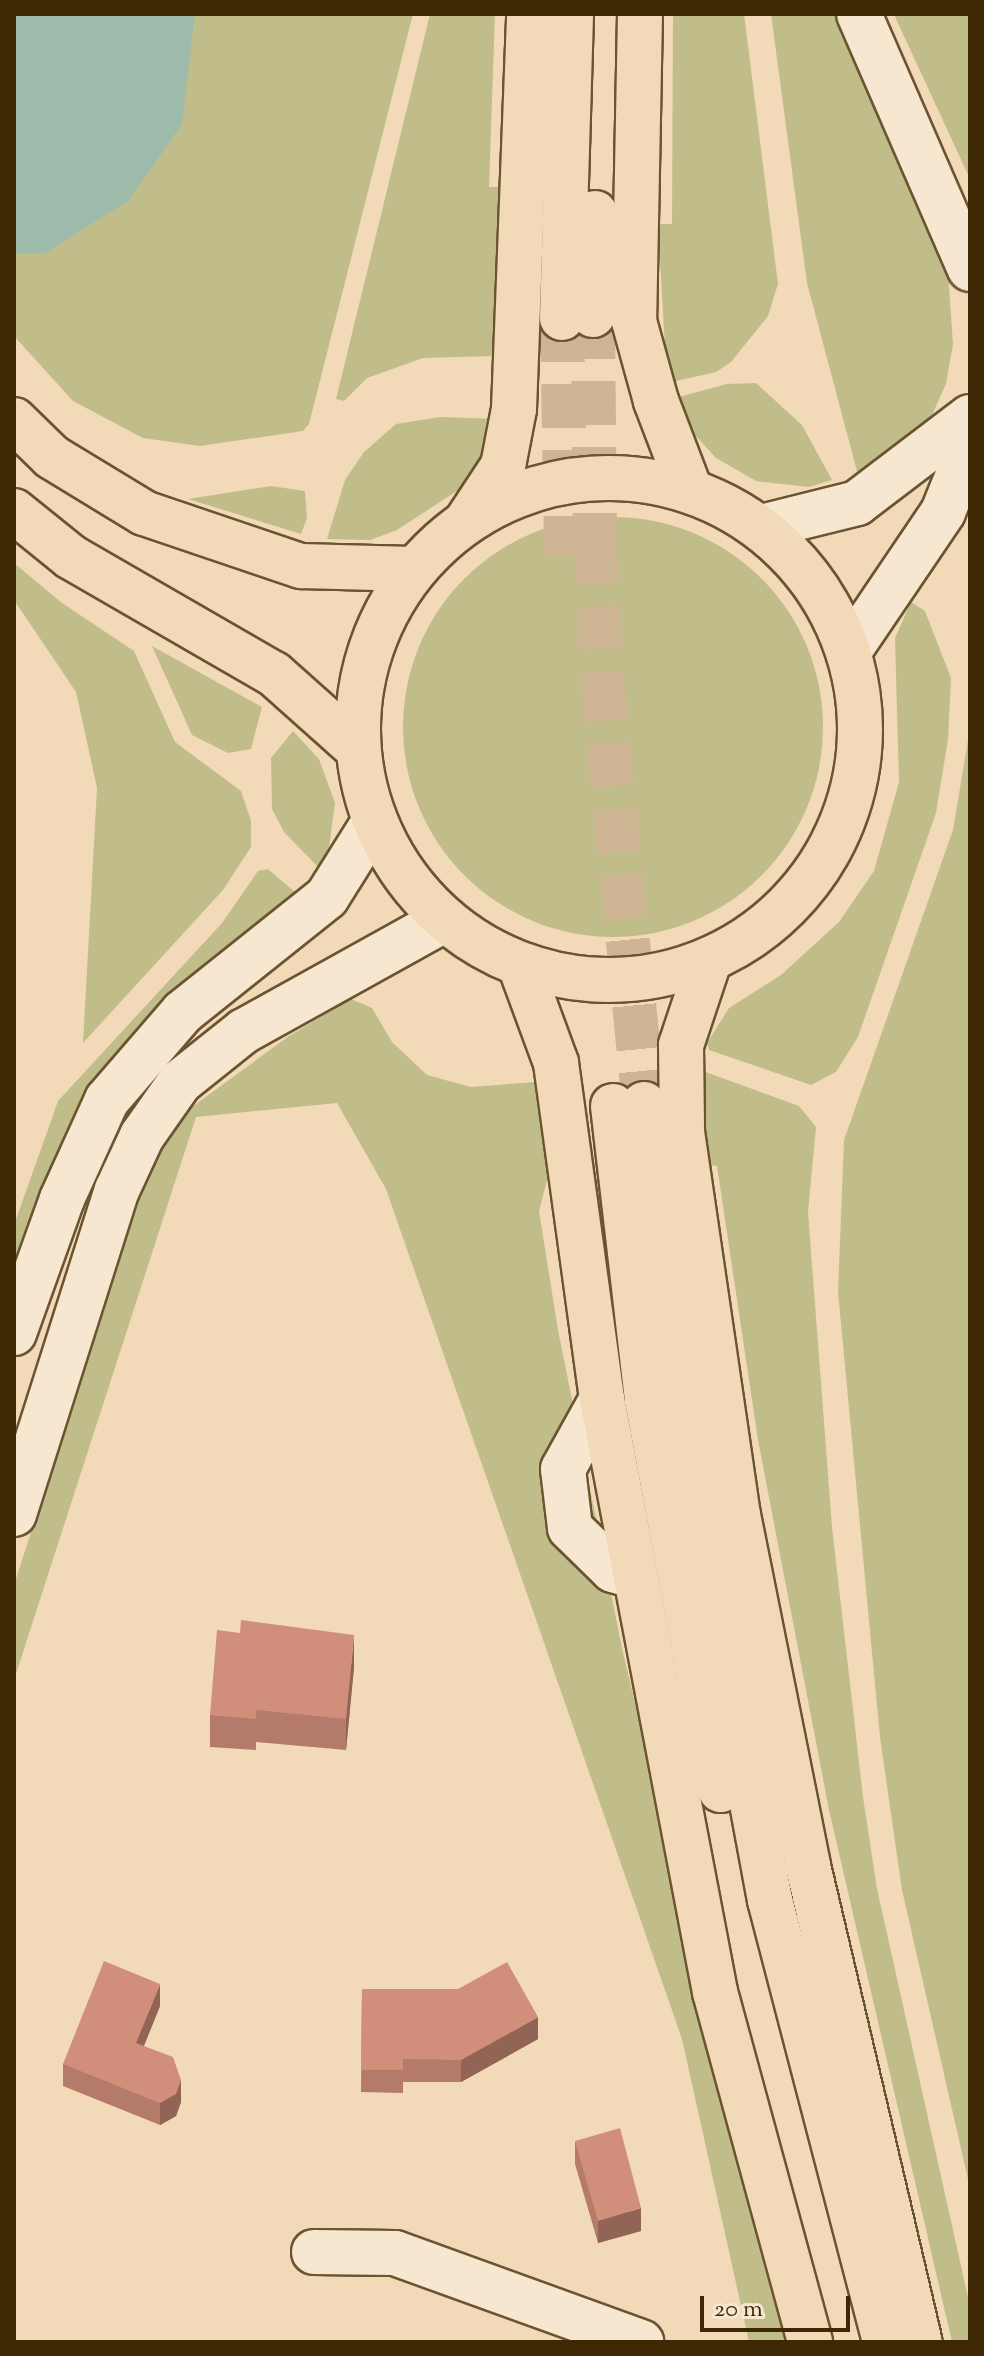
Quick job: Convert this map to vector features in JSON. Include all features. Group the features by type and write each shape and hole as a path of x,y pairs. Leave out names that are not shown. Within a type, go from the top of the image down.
{"main road":[{"path":"468,519 538,486 614,476 690,490 761,527 814,582 849,651 860,702 860,756 848,808 827,856 795,899 756,934 709,961 647,979 582,981 520,965 444,920 415,891 374,822 357,748 360,684 379,623 413,569 468,519 503,466 514,409 529,14"},
{"path":"571,14 578,316 598,14"},
{"path":"640,14 634,321 656,401 690,490"},
{"path":"14,420 52,457 144,513 301,566 413,569"},
{"path":"14,511 71,557 274,674 357,748"},
{"path":"709,961 681,1045 679,1082 682,1132 738,1515 808,1866 920,2342"},
{"path":"520,965 556,1063 602,1399 715,1992 810,2342"},
{"path":"857,2342 781,2058 694,1665 647,1400 628,1105 770,1900 885,2342"}],"street":[{"path":"859,14 970,269"},
{"path":"761,527 857,503 970,417"},
{"path":"849,651 943,512 964,460 970,424"},
{"path":"14,1333 62,1199 107,1100 183,1012 327,897 374,822"},
{"path":"14,1514 117,1190 142,1136 180,1082 244,1031 444,920"},
{"path":"314,2252 395,2253 641,2342"}],"shaded area":[{"path":"14,14 413,14 309,424 303,431 200,446 143,438 73,401 14,336"},
{"path":"14,14 195,14 182,124 128,201 45,253 14,254"},
{"path":"430,14 495,14 489,187 500,187 496,356 423,358 367,378 344,401 336,399"},
{"path":"673,14 744,14 778,284 768,316 731,362 716,372 667,383 658,224 672,224"},
{"path":"771,14 834,14 948,273 953,344 946,384 932,415 912,443 858,475 807,283"},
{"path":"894,14 970,14 970,179 897,21"},
{"path":"756,383 802,425 832,480 809,487 756,481 716,458 682,421 675,398 727,384"},
{"path":"440,417 499,419 503,432 466,485 397,530 370,540 327,539 345,480 364,452 396,424"},
{"path":"271,486 305,491 307,518 301,534 188,499"},
{"path":"613,517 654,521 693,533 730,552 762,578 788,610 807,647 819,686 823,727 819,768 807,807 788,844 762,876 730,902 693,921 654,933 613,937 572,933 533,921 496,902 464,876 438,844 419,807 407,768 403,727 407,686 419,647 438,610 464,578 496,552 533,533 572,521"},
{"path":"14,563 62,603 134,651 175,742 241,791 251,821 251,847 223,890 83,1043 97,788 76,692 14,600"},
{"path":"911,602 925,611 951,678 948,739 936,813 858,1037 836,1072 811,1085 709,1050 707,1043 729,1008 781,975 839,922 874,871 899,782 895,638"},
{"path":"152,646 262,707 251,749 228,753 192,735"},
{"path":"970,728 970,2188 902,1890 880,1737 838,1292 844,1140 953,830"},
{"path":"293,731 319,759 335,803 328,855 318,867 284,832 272,809 271,758"},
{"path":"268,869 296,893 111,1061 65,1136 14,1277 14,1225 58,1101 222,923 258,871"},
{"path":"351,999 372,1008 392,1042 427,1075 471,1087 535,1082 549,1173 539,1211 558,1330 622,1648 785,2342 749,2342 682,2039 386,1189 337,1103 196,1117 14,1680 14,1585 134,1213 162,1148 192,1107 289,1036"},
{"path":"692,1067 799,1106 816,1127 808,1212 832,1527 863,1797 877,1889 970,2306 970,2342 952,2342 829,1810 758,1440 717,1166 699,1163"}],"building":[{"path":"241,1620 354,1635 346,1719 256,1710 256,1719 210,1715 217,1630 240,1633"},
{"path":"104,1961 160,1984 136,2043 173,2057 181,2080 176,2094 160,2103 63,2064"},
{"path":"507,1962 538,2017 461,2060 403,2059 403,2070 361,2070 362,1989 458,1989"},
{"path":"620,2128 641,2208 598,2221 575,2141"}],"tunnel":[{"path":"593,315 595,540 602,677 644,1104"},
{"path":"562,318 566,555"}]}
